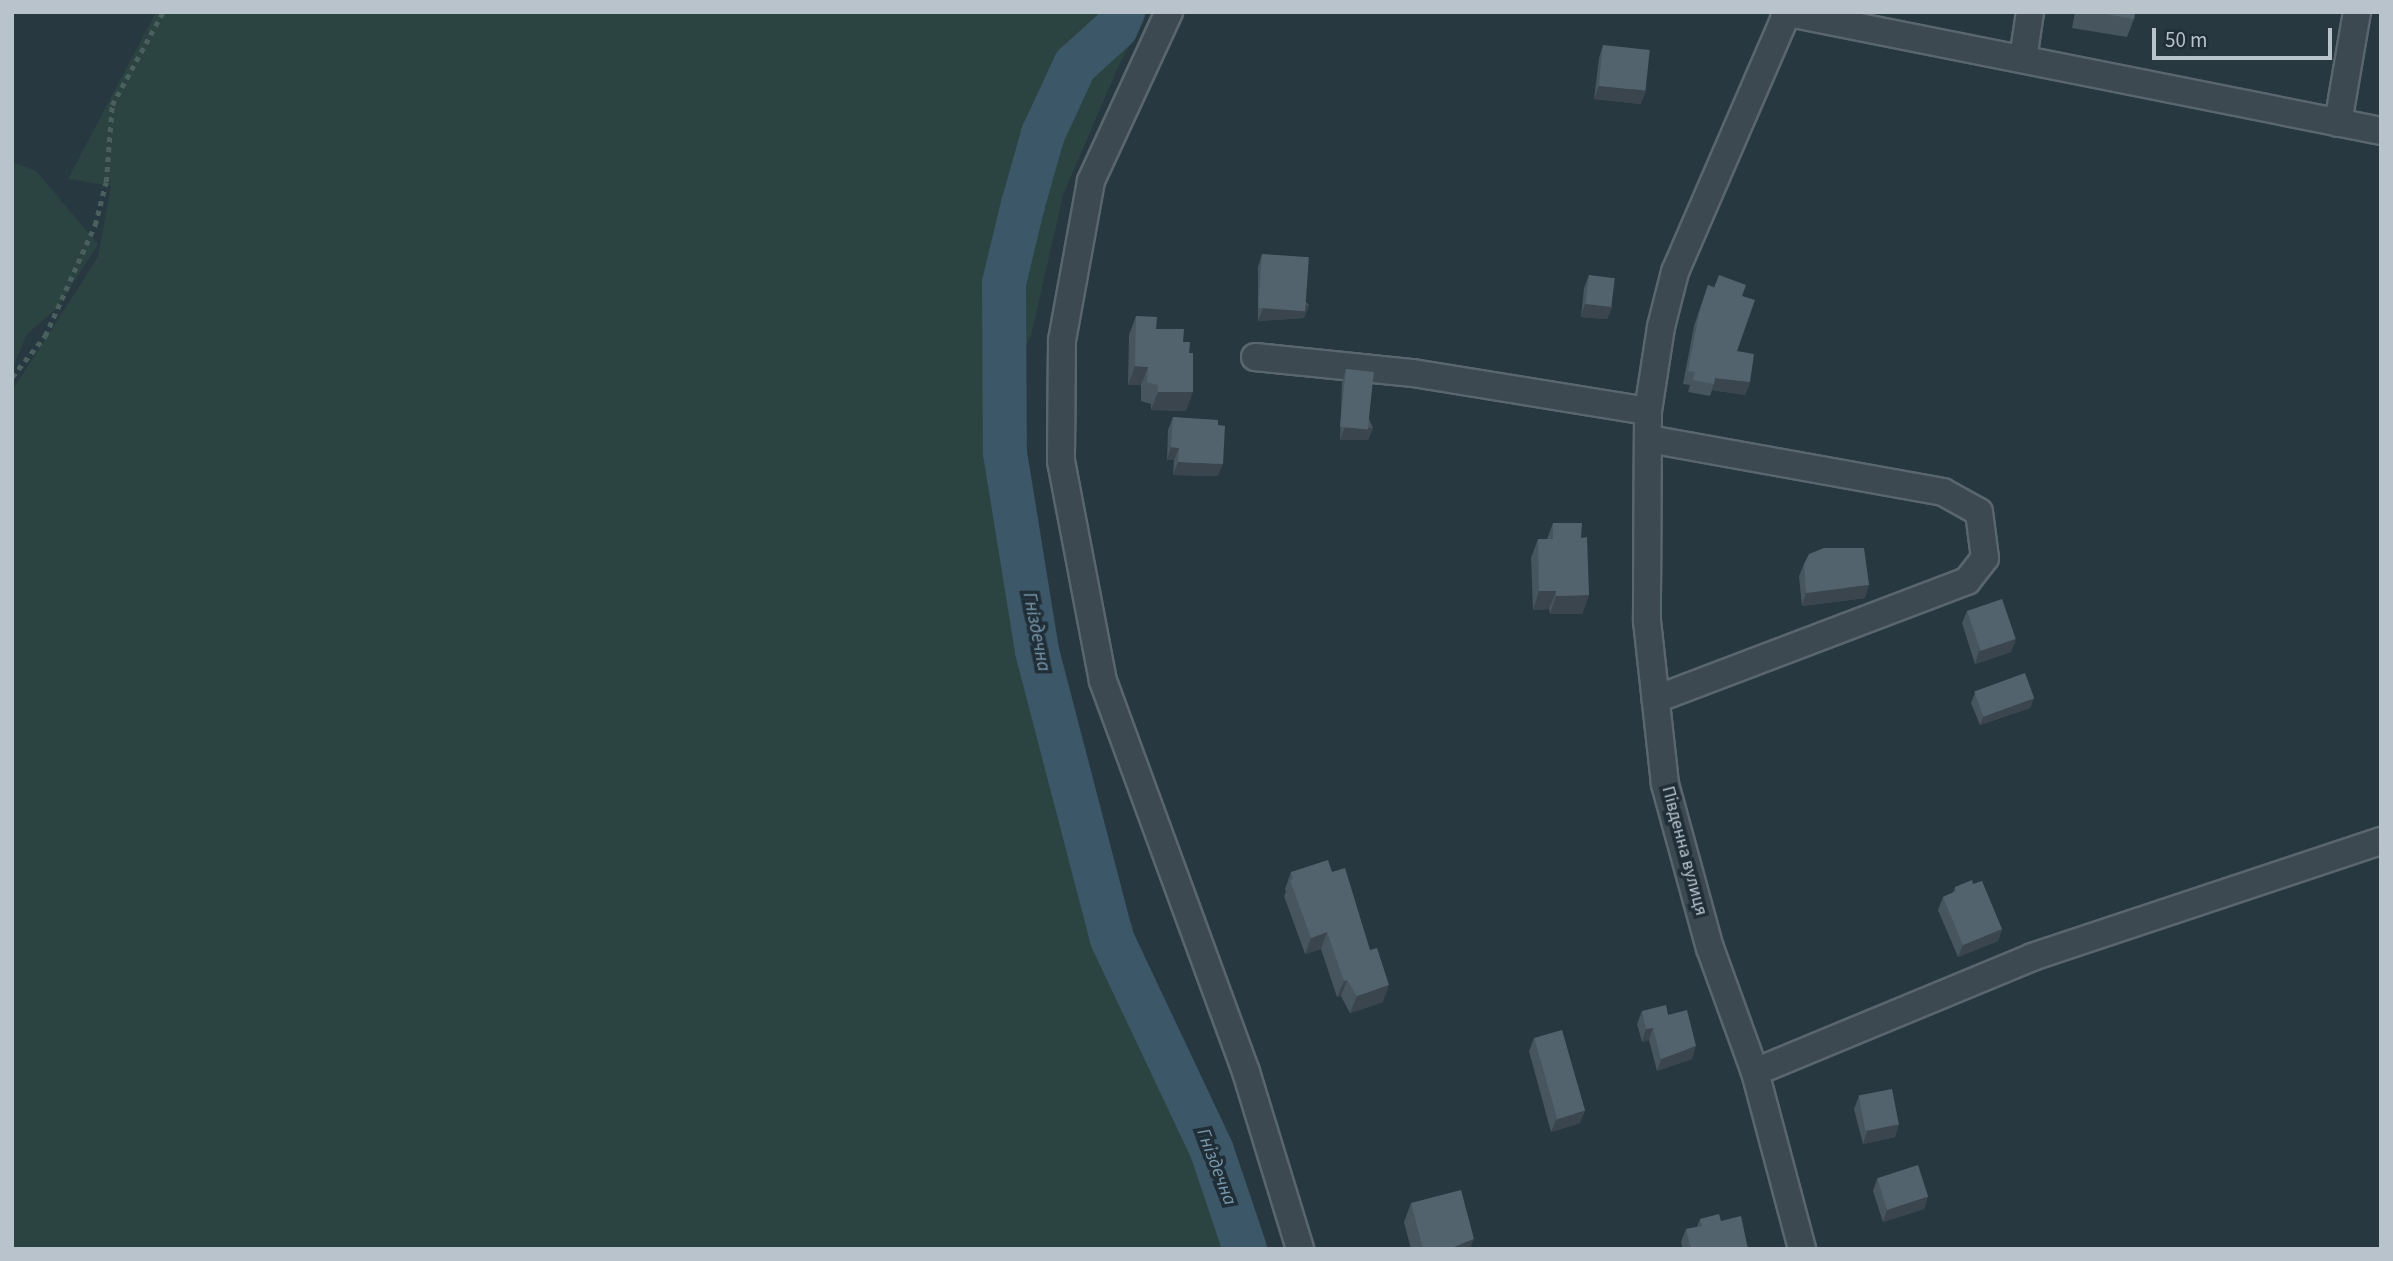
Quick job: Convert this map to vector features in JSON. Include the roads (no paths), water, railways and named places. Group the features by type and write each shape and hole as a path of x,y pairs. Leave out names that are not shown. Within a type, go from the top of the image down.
{"street":[{"path":"1169,12 1091,181 1062,341 1061,461 1103,681 1246,1072 1300,1249"},
{"path":"2023,59 2030,12"},
{"path":"2338,123 2357,12"},
{"path":"1786,13 2381,131"},
{"name":"Південна вулиця","path":"1786,13 1675,272 1661,327 1648,411 1647,621 1665,785 1710,948 1755,1072 1802,1249"},
{"path":"1255,357 1413,373 1648,411"},
{"path":"1649,439 1943,492 1979,512 1985,558 1967,581 1656,699"},
{"path":"1755,1072 2032,957 2381,841"}],"waterway":[{"name":"Гніздечна","path":"1123,12 1116,28 1075,65 1043,134 1023,204 1004,283 1005,453 1037,651 1112,939 1212,1151 1245,1249"}]}
